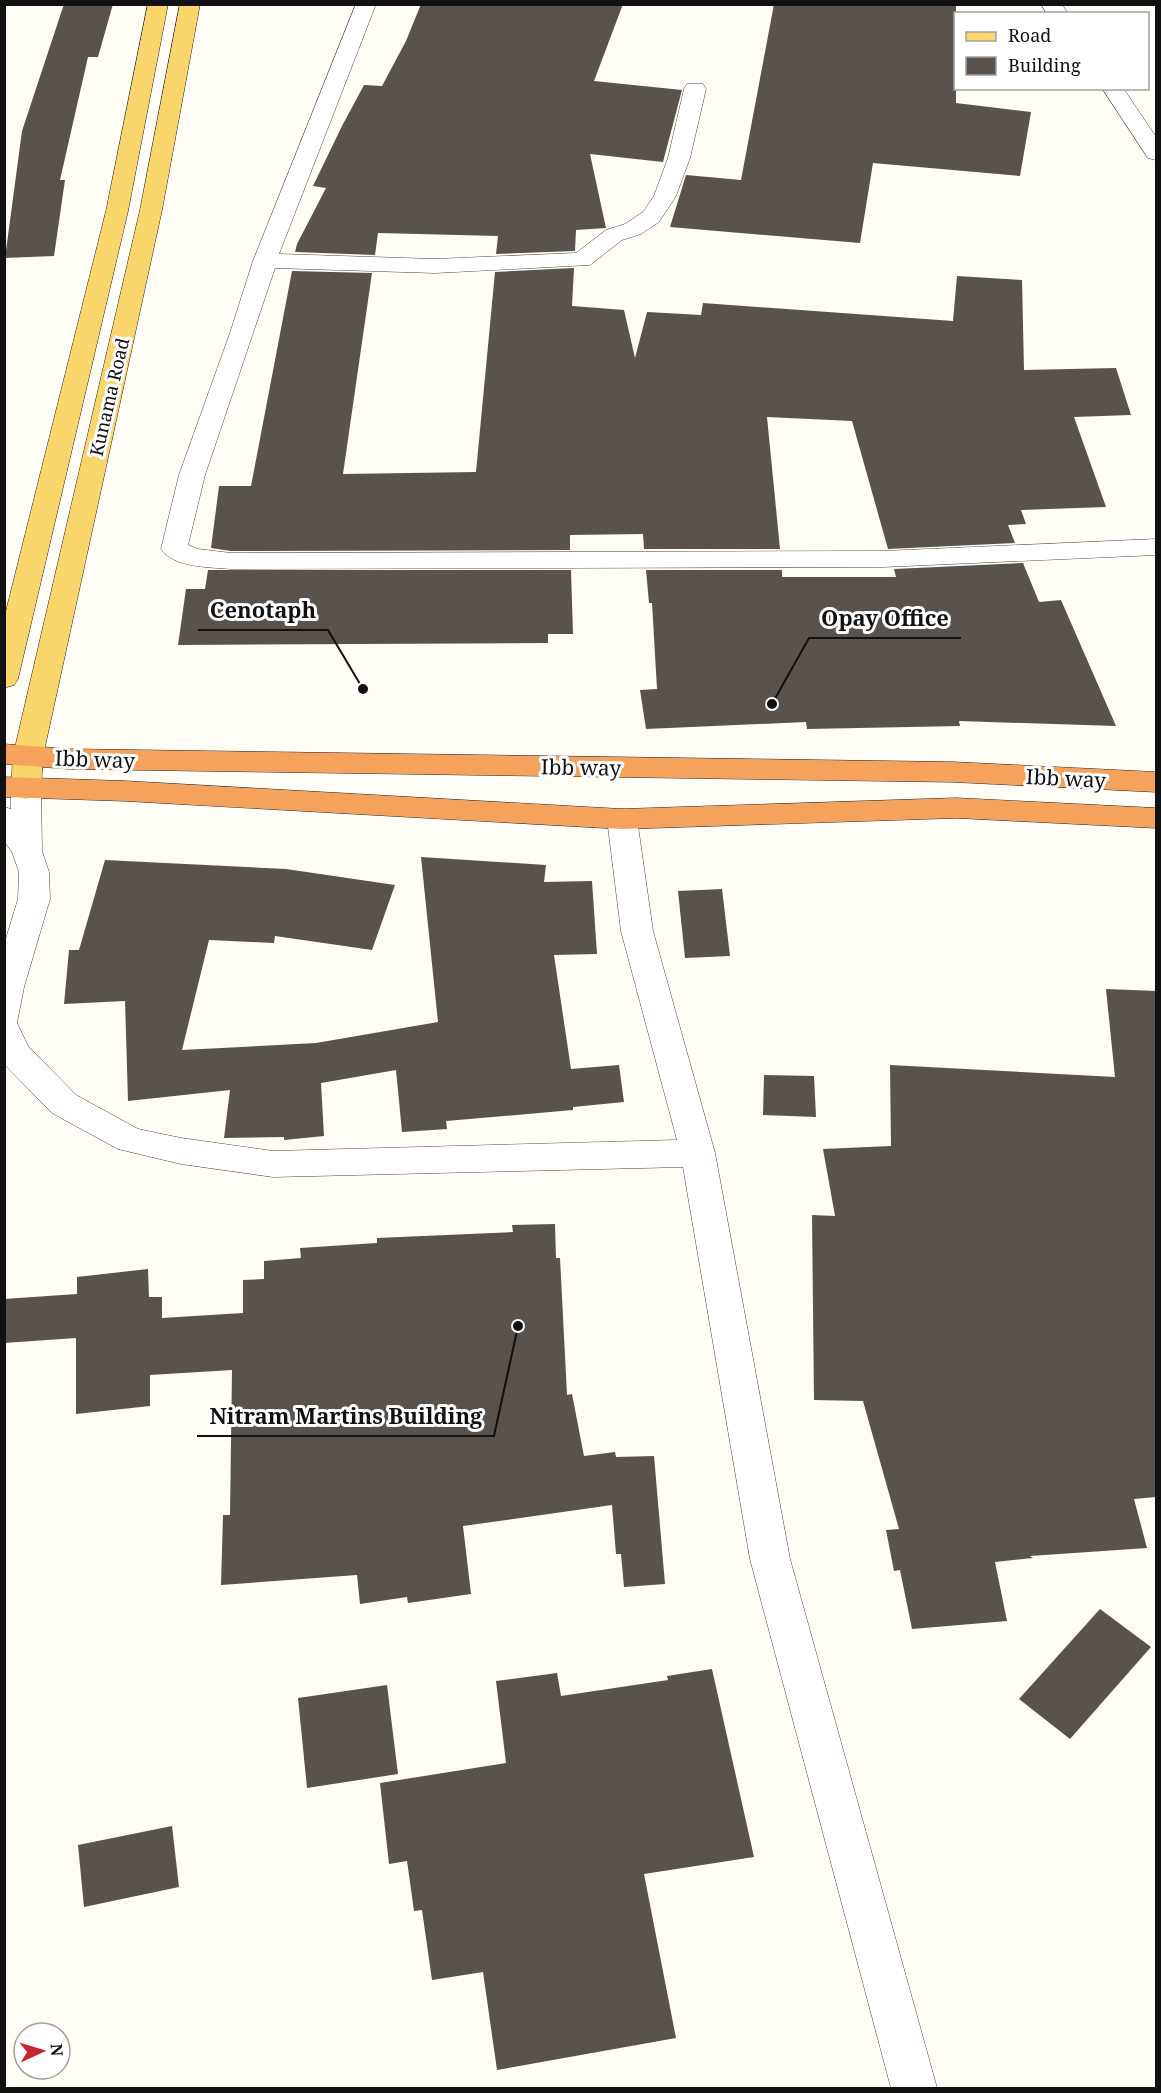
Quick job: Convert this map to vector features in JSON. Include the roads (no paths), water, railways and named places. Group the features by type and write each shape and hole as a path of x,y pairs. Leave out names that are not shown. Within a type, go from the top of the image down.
{"highway":[{"name":"Ibb way","path":"16,755 953,772 1156,782"},
{"path":"15,788 622,819 956,808 1156,818"}],"main road":[{"name":"Kunama Road","path":"4,679 117,211 158,4"},
{"name":"Kunama Road","path":"15,788 16,755 151,210 190,4"}],"street":[{"path":"366,4 265,261 256,296 193,465 180,514 174,549 193,557 231,561 883,559 1156,547"},
{"path":"265,261 435,266 582,260 614,235 633,229 651,217 665,196 695,89"},
{"path":"1113,90 1156,153"},
{"path":"4,1018 8,987 34,899 34,872 27,850 15,788"},
{"path":"4,817 27,850"},
{"path":"622,819 637,931 698,1153 770,1559 914,2088"},
{"path":"4,1029 14,1053 64,1104 130,1140 181,1150 273,1164 698,1153"}],"place":[{"name":"Cenotaph","path":"363,689"},
{"name":"Opay Office","path":"772,704"},
{"name":"Nitram Martins Building","path":"518,1326"}]}
